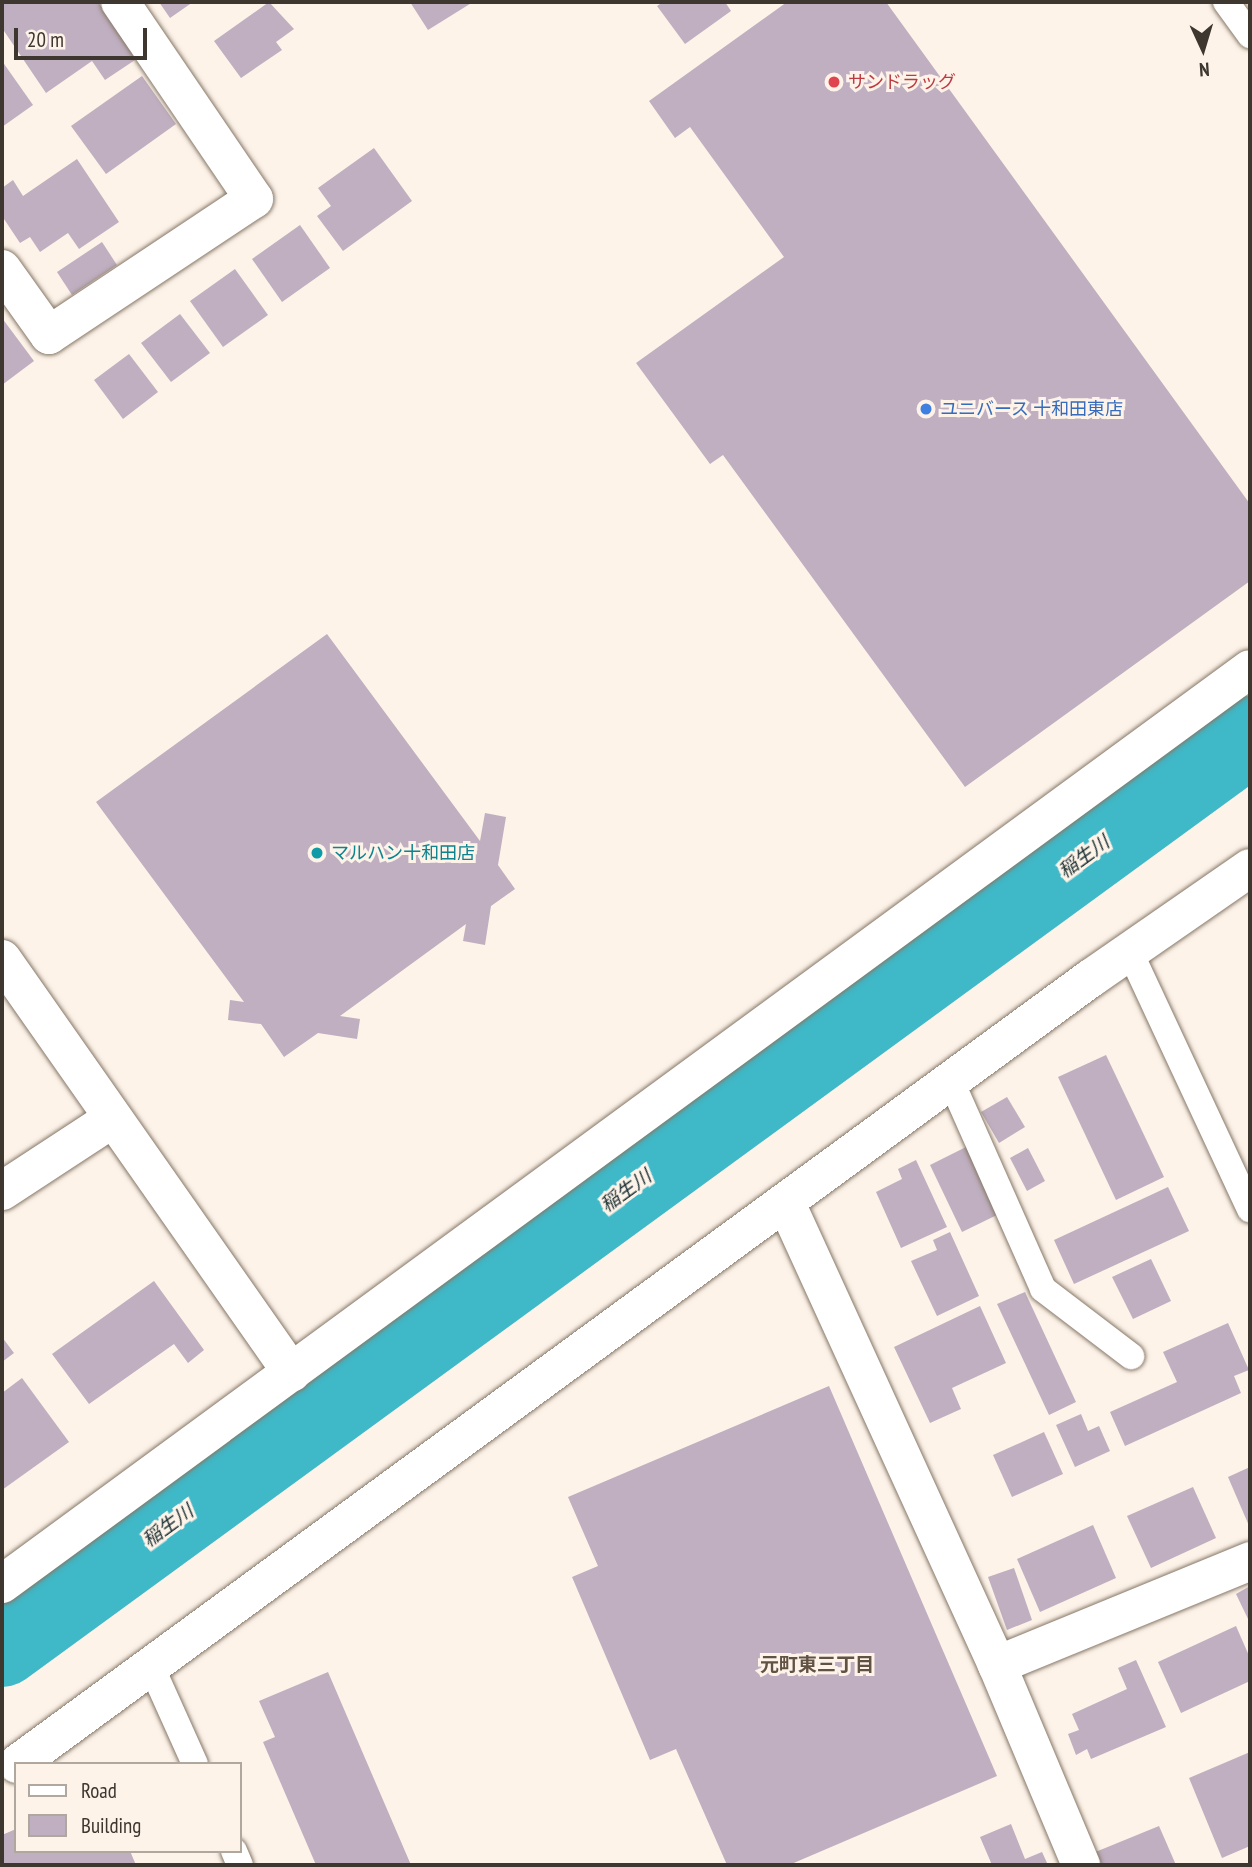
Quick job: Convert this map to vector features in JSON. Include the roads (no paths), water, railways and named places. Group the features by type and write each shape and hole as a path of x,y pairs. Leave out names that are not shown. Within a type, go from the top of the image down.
{"street":[{"path":"2,270 49,335 254,199 120,2"},
{"path":"2,1584 1250,670"},
{"path":"20,1762 951,1081 1250,868"},
{"path":"2,959 292,1373"},
{"path":"2,1191 112,1119"},
{"path":"786,1203 997,1665 1081,1865"},
{"path":"997,1665 1250,1561"}],"lane":[{"path":"1226,2 1250,35"},
{"path":"1130,952 1250,1209"},
{"path":"951,1081 1043,1289 1131,1356"},
{"path":"151,1666 194,1762"}],"waterway":[{"name":"稲生川","path":"2,1647 1250,736"}],"place":[{"name":"サンドラッグ","path":"834,82"},
{"name":"ユニバース 十和田東店","path":"926,409"},
{"name":"マルハン十和田店","path":"317,853"}],"district":[{"name":"元町東三丁目","path":"817,1665"}]}
